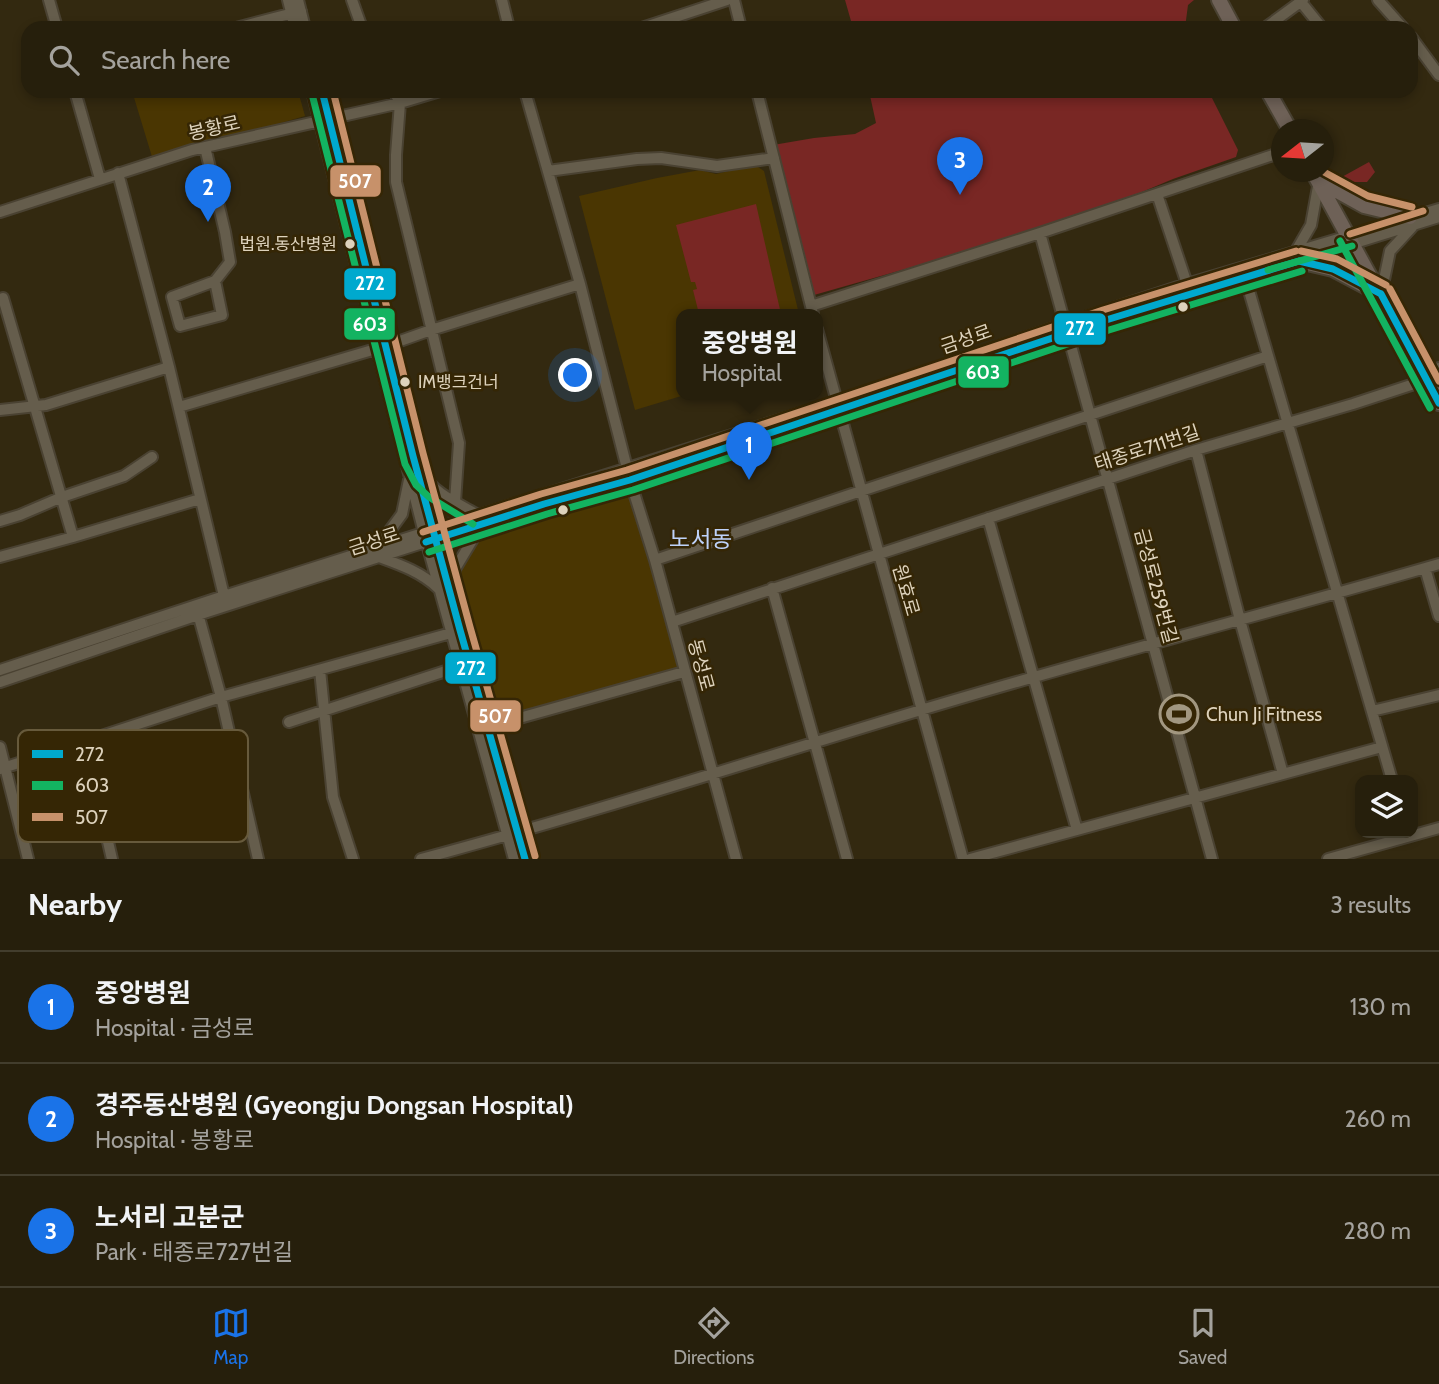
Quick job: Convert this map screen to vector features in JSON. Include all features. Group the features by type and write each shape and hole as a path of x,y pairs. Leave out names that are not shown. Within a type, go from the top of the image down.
{"main road":[{"path":"1219,0 1230,21"},
{"path":"1272,98 1284,119"},
{"path":"1319,182 1439,403"},
{"path":"1326,182 1364,206 1412,221"},
{"path":"1298,256 1333,269 1381,294"}],"street":[{"path":"49,0 55,21"},
{"path":"288,0 297,8"},
{"path":"352,0 360,21"},
{"path":"502,0 507,21"},
{"path":"663,21 727,0"},
{"path":"734,0 739,21"},
{"path":"1378,0 1397,21"},
{"path":"1275,21 1302,1 1317,21"},
{"path":"257,21 297,8"},
{"path":"1418,46 1439,75"},
{"path":"77,98 100,179"},
{"path":"315,98 325,120"},
{"path":"323,98 325,120 430,536 487,727 512,834 514,859"},
{"path":"398,98 400,103 396,182 459,443 455,502"},
{"name":"봉황로","path":"0,212 205,147 417,98"},
{"path":"527,98 580,284 626,468"},
{"path":"759,98 812,309"},
{"path":"205,147 230,262 215,281 172,297 180,326 222,315 215,281"},
{"path":"815,309 1271,156"},
{"path":"548,171 637,159 661,158 717,166 774,158"},
{"path":"118,173 169,367 224,596"},
{"path":"1298,256 1311,225 1315,182"},
{"path":"1157,194 1187,284"},
{"name":"금성로","path":"480,519 629,480 1187,284 1298,256 1412,221 1439,209"},
{"name":"금성로","path":"1412,221 1439,217"},
{"path":"1381,294 1390,251 1412,221"},
{"path":"1040,233 1066,328"},
{"name":"금성로","path":"1066,328 1245,277 1298,256"},
{"path":"1245,277 1390,775"},
{"path":"179,407 580,284"},
{"path":"3,298 73,537"},
{"name":"금성로259번길","path":"1066,328 1212,859"},
{"name":"원효로","path":"823,352 963,859"},
{"path":"655,561 1268,356"},
{"path":"0,410 36,407 169,367"},
{"name":"태종로711번길","path":"672,622 1196,450 1411,385 1439,368"},
{"name":"금성로","path":"0,670 200,611 224,596 430,536 626,468 837,406"},
{"path":"1196,450 1283,774"},
{"path":"0,521 20,516 62,497 124,476 152,457"},
{"path":"412,465 435,489 480,519 445,591 451,633 512,834 525,859"},
{"path":"412,465 402,514 378,552 426,577 445,591"},
{"name":"동성로","path":"626,468 655,561 736,859"},
{"path":"0,557 200,499"},
{"path":"988,518 1077,830"},
{"name":"금성로","path":"0,682 378,552"},
{"path":"421,859 1034,677 1439,564"},
{"path":"1425,568 1439,616"},
{"path":"772,588 847,859"},
{"path":"200,611 229,730"},
{"path":"121,730 221,697 451,633"},
{"path":"289,722 461,666"},
{"path":"320,670 333,797 353,859"},
{"path":"487,727 684,672"},
{"path":"1372,711 1439,695"},
{"path":"0,747 18,820"},
{"path":"970,859 1382,747"},
{"path":"248,815 258,859"},
{"path":"1418,833 1439,828"},
{"path":"1328,859 1362,855 1401,838"},
{"path":"24,842 29,859"}],"shaded area":[{"path":"845,0 1194,0 1188,5 1186,21 851,21"},
{"path":"134,98 300,98 305,116 153,160"},
{"path":"871,98 1212,98 1238,150 1236,157 1173,179 1094,212 814,295 773,145 855,134 876,123"},
{"path":"1369,162 1375,172 1367,182 1343,182 1340,178"},
{"path":"755,165 764,171 798,309 676,309 676,398 635,410 579,196 700,170 716,174"},
{"path":"756,204 780,309 698,309 693,290 697,289 695,282 691,282 676,225"},
{"path":"630,480 684,672 487,727 450,592 482,524"}],"transit line":[{"name":"603","path":"313,98 405,464 416,485 429,497 473,524"},
{"name":"272","path":"324,98 413,456 525,859"},
{"name":"507","path":"335,98 423,453 535,856"},
{"name":"507","path":"1334,177 1368,196 1412,207"},
{"name":"507","path":"1350,234 1423,211"},
{"name":"603","path":"1340,241 1430,408"},
{"name":"603","path":"1268,270 1352,246"},
{"name":"507","path":"423,532 627,470 1103,310 1296,251"},
{"name":"507","path":"1301,251 1337,259 1386,285"},
{"name":"272","path":"1299,261 1333,269 1381,294"},
{"name":"272","path":"426,542 630,480 1106,320 1299,261"},
{"name":"603","path":"429,552 633,490 1109,330 1302,271"},
{"name":"507","path":"1390,289 1439,381"},
{"name":"272","path":"1381,294 1439,403"}],"place":[{"name":"노서리 고분군","path":"960,195"},
{"name":"경주동산병원 (Gyeongju Dongsan Hospital)","path":"208,222"},
{"name":"법원.동산병원","path":"350,244"},
{"name":"IM뱅크건너","path":"405,382"},
{"name":"중앙병원","path":"749,480"},
{"name":"Chun Ji Fitness","path":"1179,714"}],"district":[{"name":"노서동","path":"701,539"}]}
